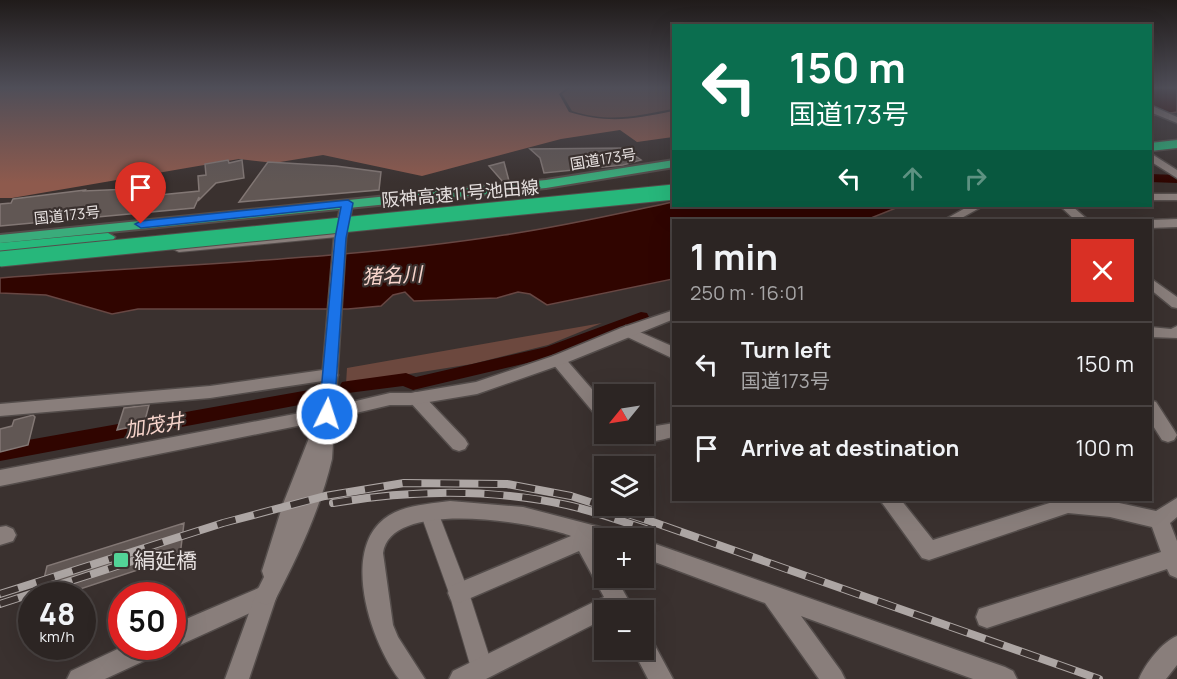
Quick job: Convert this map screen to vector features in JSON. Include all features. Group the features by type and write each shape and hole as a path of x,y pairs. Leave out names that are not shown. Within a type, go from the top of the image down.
{"highway":[{"path":"1152,139 1177,136"},
{"path":"1152,148 1177,145"},
{"name":"国道173号","path":"0,239 546,184 672,163"},
{"name":"阪神高速11号池田線","path":"0,248 672,183"},
{"name":"阪神高速11号池田線","path":"0,261 672,192"}],"street":[{"path":"1152,157 1177,175"},
{"path":"1152,197 1177,197"},
{"path":"237,679 266,595 293,544 324,455 328,429 336,236 348,203"},
{"path":"952,219 975,207"},
{"path":"1067,207 1081,219"},
{"path":"1152,224 1177,223"},
{"path":"0,261 336,236"},
{"path":"1152,284 1177,304"},
{"path":"0,478 327,414 390,399 416,398 477,388 558,360 626,331 672,315"},
{"path":"626,331 672,353"},
{"path":"1152,332 1174,334 1177,331"},
{"path":"558,360 594,402"},
{"path":"0,410 210,392 330,375"},
{"path":"416,398 459,444"},
{"path":"1152,409 1173,436"},
{"path":"654,434 672,430"},
{"path":"1152,431 1173,436"},
{"path":"891,501 929,551 1068,506 1110,509 1159,520"},
{"path":"1159,520 1177,506"},
{"path":"413,679 390,649 380,622 373,565 375,544 388,526 410,514 497,510 594,535"},
{"path":"429,512 459,593 482,668"},
{"path":"987,618 1174,563 1159,520"},
{"path":"580,533 594,558"},
{"path":"459,593 580,533"},
{"path":"654,552 1005,679"},
{"path":"771,593 833,679"},
{"path":"186,631 266,595"},
{"path":"461,679 594,618"},
{"path":"1151,679 1177,647"},
{"path":"79,679 120,660"},
{"path":"651,660 661,679"}],"shaded area":[{"path":"0,120 672,120 672,137 637,142 620,130 561,139 422,176 323,155 274,163 239,159 12,198 0,198"},
{"path":"602,323 548,345 472,364 346,384 347,368"}],"water":[{"name":"猪名川","path":"672,202 672,207 898,207 868,219 672,219 672,279 547,305 530,294 518,292 497,298 414,301 405,292 393,295 381,306 348,309 138,309 112,314 46,295 0,293 0,278 378,251 504,235"}],"building":[{"path":"624,148 641,160 623,165 544,173 540,158 530,149"},
{"path":"228,160 229,163 242,160 244,178 216,183 199,200 199,197 194,208 0,226 0,204 11,203 13,199 85,190 130,189 138,191 136,193 147,192 159,195 199,191 198,176 206,175 205,164"},
{"path":"268,162 336,166 381,172 379,190 239,202"},
{"path":"504,162 509,181 503,182 489,166"},
{"path":"149,405 144,424 117,430 124,408"},
{"path":"33,415 35,417 28,445 0,452 0,429 12,426 14,420"},
{"path":"184,523 180,556 96,584 43,582 47,566"}],"waterway":[{"path":"1152,178 1177,179"},
{"name":"加茂井","path":"348,387 406,379 413,384 550,352 641,317"},
{"name":"加茂井","path":"0,453 309,397"}],"railway":[{"path":"0,594 223,523 325,496 404,483 507,484 571,496 653,522 1099,679"},
{"path":"333,503 421,493 479,493 577,507 643,528"},
{"path":"0,604 157,553"}],"place":[{"name":"絹延橋","path":"121,560"}],"route":[{"path":"141,224 348,203 340,238 327,414"}]}
